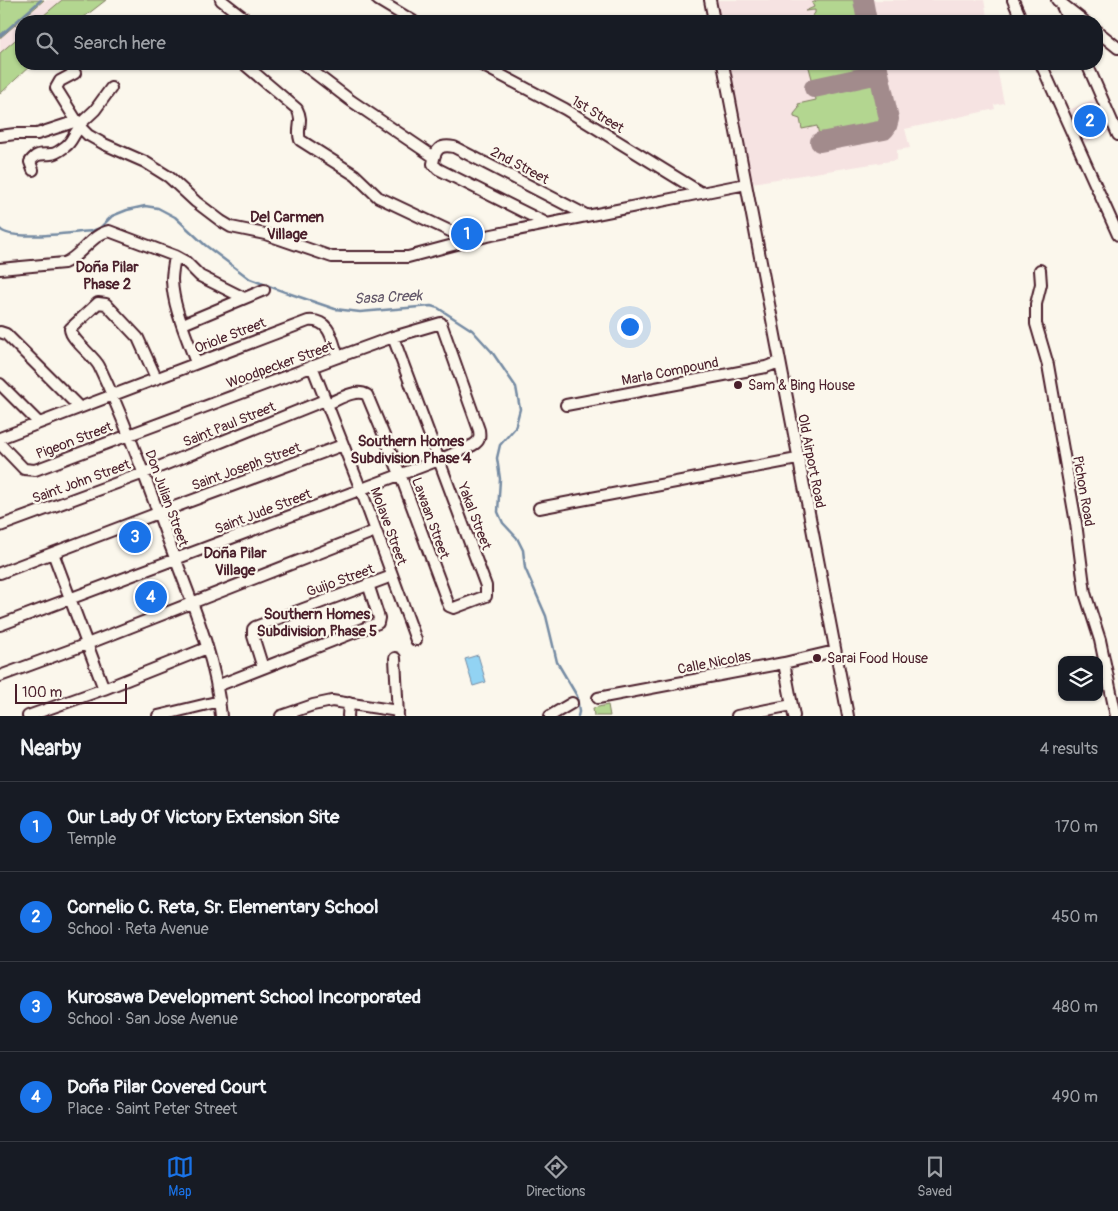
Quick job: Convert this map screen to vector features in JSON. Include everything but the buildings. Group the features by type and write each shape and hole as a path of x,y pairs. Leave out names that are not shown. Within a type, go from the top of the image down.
{"street":[{"path":"221,0 240,15"},
{"path":"378,0 402,15"},
{"path":"710,0 713,15"},
{"path":"1013,0 1019,15"},
{"path":"1059,1 1066,15"},
{"path":"1059,1 1076,15"},
{"path":"1103,36 1118,48"},
{"path":"251,70 297,109 301,120 298,132 300,140 355,175 378,197 452,232 464,241"},
{"path":"311,70 350,100 434,157 433,164 438,169 546,223"},
{"name":"1st Street","path":"491,70 565,109 700,192"},
{"name":"Old Airport Road","path":"724,70 797,459 848,716"},
{"path":"1044,70 1118,235"},
{"path":"1090,70 1117,132"},
{"path":"75,73 60,81 56,88 79,124 93,139 145,162 169,177 196,202 220,221 231,227 265,234 332,258 408,257 420,255 464,241 546,223 746,184"},
{"path":"33,170 30,162 32,159 41,153 53,154 67,146 72,140 79,124 95,110 111,88"},
{"path":"0,136 37,134 79,124"},
{"name":"2nd Street","path":"434,157 440,147 449,146 467,152 586,215"},
{"path":"0,269 64,264 101,233 108,231 175,256 186,262 200,276 244,298"},
{"path":"175,256 172,276 173,286 196,364"},
{"name":"Pichon Road","path":"1040,270 1041,284 1036,304 1036,324 1048,365 1076,523 1085,593 1100,640 1116,716"},
{"path":"183,324 264,290"},
{"name":"Don Julian Street","path":"156,378 138,338 106,304 95,305 71,327 71,335 97,362 113,394 129,434 208,648 220,701 221,716"},
{"name":"Oriole Street","path":"0,438 308,321 316,320 322,322 328,329 338,357"},
{"name":"Woodpecker Street","path":"129,434 393,337 441,323 480,434"},
{"path":"0,332 6,334 79,407"},
{"name":"Yakal Street","path":"393,337 488,594 484,598 451,608"},
{"name":"Marla Compound","path":"566,405 766,367 779,362"},
{"name":"Molave Street","path":"312,366 361,490 416,640"},
{"path":"0,384 38,422"},
{"name":"Lawaan Street","path":"326,402 361,392 367,395 400,474 451,608"},
{"name":"Saint Paul Street","path":"144,473 326,402"},
{"name":"Pigeon Street","path":"0,444 24,469 29,470 41,468 129,434"},
{"name":"Saint Jude Street","path":"0,625 439,460 478,443 480,434"},
{"name":"Saint Joseph Street","path":"0,573 343,445"},
{"path":"539,508 797,459"},
{"name":"Saint John Street","path":"0,526 144,473"},
{"path":"0,676 376,531"},
{"path":"53,553 104,689"},
{"name":"Guijo Street","path":"263,668 253,636 252,630 254,627 392,576"},
{"path":"217,686 378,623 377,613 368,584"},
{"path":"28,716 104,689 208,648"},
{"name":"Calle Nicolas","path":"598,698 784,663 835,651"},
{"path":"282,716 324,702 349,703 398,713 395,658"},
{"path":"784,663 794,716"},
{"path":"158,716 174,714 220,701"},
{"path":"348,716 349,703"},
{"path":"550,716 572,704"},
{"path":"737,716 792,705"}],"shaded area":[{"path":"0,0 106,0 87,15 15,15 15,70 26,70 0,94"},
{"path":"716,0 984,0 987,15 719,15"},
{"path":"729,70 997,70 1004,103 994,105 995,109 905,129 910,148 897,150 897,160 752,183"},
{"path":"1098,97 1114,130 1082,144 1067,111"}],"green space":[{"path":"0,0 44,0 27,15 15,15 15,25 0,38"},
{"path":"62,0 106,0 87,15 44,15"},
{"path":"818,0 857,0 860,15 813,15 815,10 805,11 814,7 812,3"},
{"path":"15,40 15,70 26,70 0,94 0,53"},
{"path":"810,70 871,70 872,73 846,79 845,77 835,79 836,81 814,86"},
{"path":"873,78 883,123 879,128 823,139 819,135 817,126 802,129 800,119 794,117 799,108 798,104 816,100 814,90 837,86 837,89 847,87 847,84"},
{"path":"608,705 610,716 594,716 593,708"}],"water":[{"path":"478,655 486,682 473,686 465,659"}],"waterway":[{"path":"24,15 41,0"},
{"path":"0,36 15,23"},
{"name":"Sasa Creek","path":"0,229 6,233 29,236 92,231 100,228 112,216 127,210 145,206 158,208 175,217 205,245 250,279 335,309 360,312 431,306 438,308 472,330 492,352 516,387 520,409 515,428 500,445 497,458 500,479 498,512 503,523 517,538 523,550 525,568 546,616 557,662 577,696 578,716"}],"taxiway":[{"path":"863,0 866,15"},
{"path":"820,142 884,130 889,119 878,70"},
{"path":"814,88 879,74"}],"place":[{"name":"Cornelio C. Reta, Sr. Elementary School","path":"1090,121"},
{"name":"Our Lady Of Victory Extension Site","path":"467,234"},
{"name":"Sam & Bing House","path":"738,385"},
{"name":"Kurosawa Development School Incorporated","path":"135,537"},
{"name":"Doña Pilar Covered Court","path":"151,597"},
{"name":"Sarai Food House","path":"817,658"}],"district":[{"name":"Del Carmen Village","path":"287,226"},
{"name":"Doña Pilar Phase 2","path":"107,276"},
{"name":"Southern Homes Subdivision Phase 4","path":"411,450"},
{"name":"Doña Pilar Village","path":"235,562"},
{"name":"Southern Homes Subdivision Phase 5","path":"317,622"}]}
